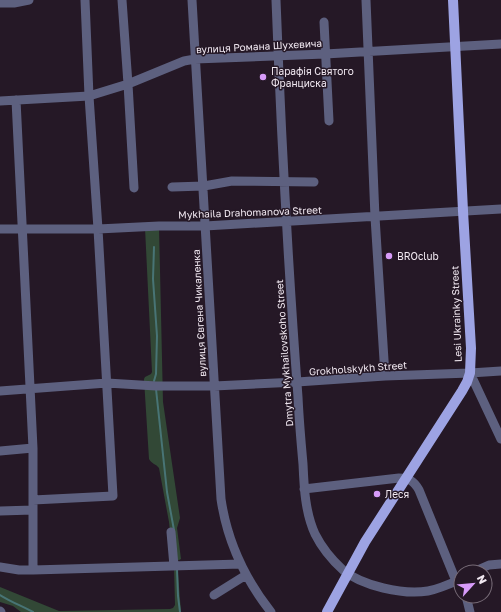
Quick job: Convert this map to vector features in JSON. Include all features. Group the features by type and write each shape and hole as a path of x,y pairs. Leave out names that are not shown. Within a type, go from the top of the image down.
{"main road":[{"name":"Lesi Ukrainky Street","path":"327,612 365,542 462,391 470,373 471,348 453,0"}],"street":[{"path":"0,2 14,3 29,0"},
{"path":"33,500 113,496 98,229 88,96 85,0"},
{"path":"122,0 134,188"},
{"name":"вулиця Євгена Чикаленка","path":"192,0 204,186 204,226 223,515 246,575 271,612"},
{"name":"Dmytra Mykhailovskoho Street","path":"276,0 284,181 304,488 309,519 316,535 327,552 344,570 363,581 393,590 409,591 428,590 453,584"},
{"path":"366,0 385,376"},
{"path":"324,22 329,121"},
{"name":"вулиця Романа Шухевича","path":"0,101 88,96 128,84 184,61 195,59 325,54 501,44"},
{"path":"16,100 33,448 33,570"},
{"path":"172,187 204,186 232,181 314,182"},
{"name":"Mykhaila Drahomanova Street","path":"0,229 98,229 159,226 204,226 501,209"},
{"name":"Grokholskykh Street","path":"0,391 106,383 156,386 214,386 501,371"},
{"path":"470,373 501,438"},
{"path":"0,451 33,448"},
{"path":"304,488 407,478 416,484 453,568"},
{"path":"0,511 33,510"},
{"path":"170,532 174,566"},
{"path":"0,567 19,570 33,570 241,564"},
{"path":"214,595 246,575"}],"green space":[{"path":"159,226 163,402 180,518 177,528 181,559 177,561 181,612 21,612 13,606 0,602 0,587 59,611 170,609 175,605 174,566 169,522 159,468 149,459 144,379 152,372 145,228"}],"waterway":[{"path":"154,247 153,279 157,336 156,374 154,381"},
{"path":"156,389 167,492 174,530"},
{"path":"177,569 180,612"},
{"path":"0,595 33,612"}],"place":[{"name":"Парафія Святого Франциска","path":"263,77"},
{"name":"BROclub","path":"389,256"},
{"name":"Леся","path":"377,494"}]}
